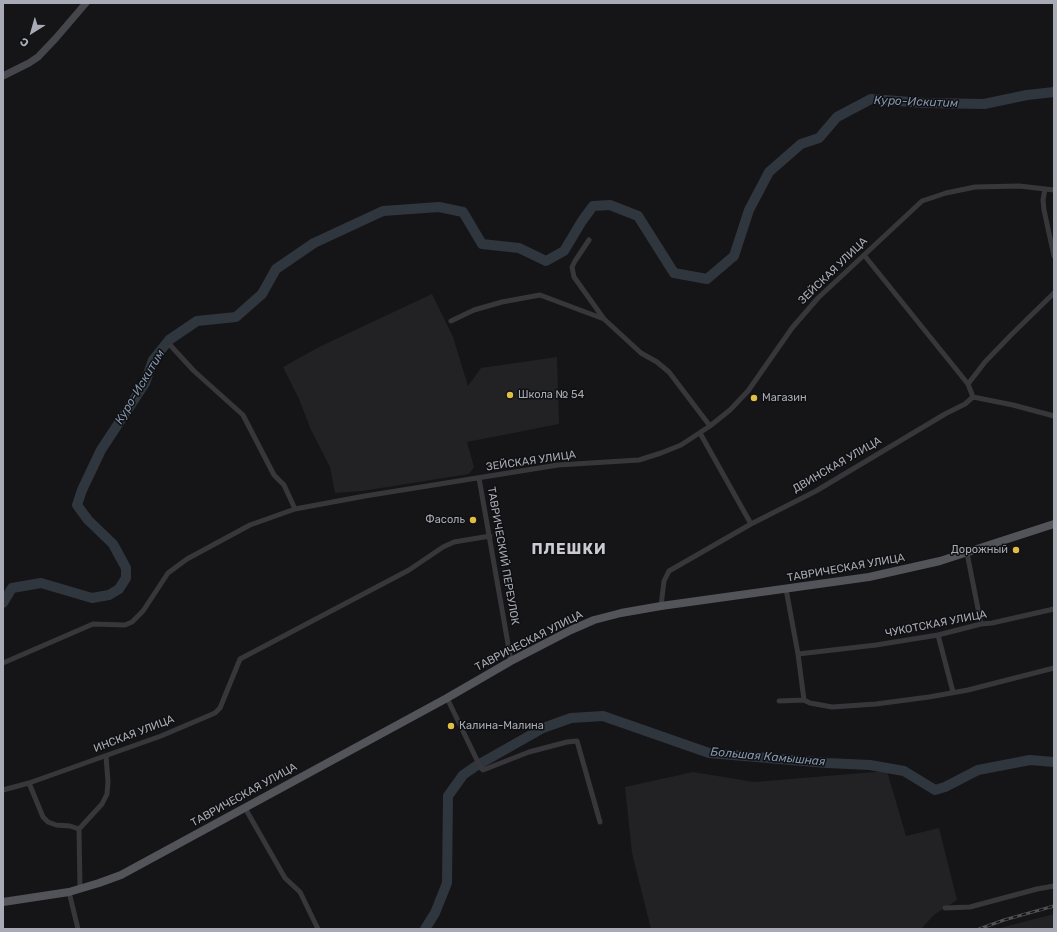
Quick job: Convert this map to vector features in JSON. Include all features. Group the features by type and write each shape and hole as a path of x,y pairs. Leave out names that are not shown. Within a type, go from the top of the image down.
{"main road":[{"name":"ТАВРИЧЕСКАЯ УЛИЦА","path":"3,902 69,892 121,875 447,698 512,661 570,630 594,620 621,613 661,606 869,577 940,561 1054,524"}],"street":[{"path":"4,76 30,63 38,57 86,3"},
{"name":"ЗЕЙСКАЯ УЛИЦА","path":"3,663 92,624 125,625 132,622 143,611 168,573 187,559 250,525 295,509 365,496 558,465 639,460 681,445 710,426 730,410 748,391 792,328 818,298 922,201 946,193 975,187 1019,186 1054,190"},
{"path":"1045,189 1043,200 1044,210 1054,256"},
{"path":"589,240 574,261 572,272 574,277 604,319 641,353 657,362 669,372 710,426"},
{"path":"864,255 968,384 972,397 1013,405 1054,416"},
{"path":"968,384 985,362 1054,293"},
{"path":"451,321 474,310 540,295 604,319"},
{"path":"170,346 194,371 243,415 274,475 284,485 295,509"},
{"name":"ДВИНСКАЯ УЛИЦА","path":"661,606 664,581 668,572 751,524 816,491 945,414 965,404 972,397"},
{"path":"700,433 751,524"},
{"name":"ТАВРИЧЕСКИЙ ПЕРЕУЛОК","path":"479,478 512,661"},
{"name":"ИНСКАЯ УЛИЦА","path":"3,790 29,783 106,756 161,736 215,713 220,708 240,659 409,570 443,547 454,542 490,536"},
{"path":"967,553 980,624"},
{"path":"786,589 798,654 804,700"},
{"name":"ЧУКОТСКАЯ УЛИЦА","path":"798,654 876,645 938,635 980,624 1012,619 1054,609"},
{"path":"938,635 953,692"},
{"path":"779,701 804,700 818,705 832,707 876,704 968,690 1054,668"},
{"path":"447,698 483,770 529,752 577,741 600,822"},
{"path":"80,889 79,829 102,804 107,794 108,782 106,756"},
{"path":"29,783 43,817 48,822 79,829"},
{"path":"245,808 285,878 300,892 318,929"},
{"path":"945,908 970,907 1037,889 1054,886"},
{"path":"69,892 78,929"}],"shaded area":[{"path":"432,294 453,337 468,386 481,368 557,357 559,424 467,442 474,467 469,474 362,491 335,493 330,467 311,430 299,399 283,367 319,347"},
{"path":"887,771 906,836 939,828 957,900 935,914 921,929 651,929 632,853 625,787 693,772 754,782"},
{"path":"1054,914 1054,929 996,929"}],"waterway":[{"name":"Куро-Искитим","path":"3,603 12,588 41,583 92,598 109,595 119,589 126,578 126,568 113,544 88,520 77,505 82,490 101,450 145,383 153,360 169,340 197,321 236,317 262,294 276,269 314,243 383,211 439,207 463,212 482,244 519,248 546,261 564,251 593,206 610,205 638,216 674,273 707,279 734,256 749,210 769,172 801,144 819,138 837,117 871,99 925,103 984,104 1027,95 1054,92"},
{"name":"Большая Камышная","path":"425,929 435,913 447,883 448,796 463,775 476,766 543,728 571,718 603,716 709,753 827,763 870,765 904,771 935,790 945,787 978,770 1030,760 1054,762"}],"railway":[{"path":"979,929 1004,920 1054,906"}],"place":[{"name":"Школа № 54","path":"510,395"},
{"name":"Магазин","path":"754,398"},
{"name":"Фасоль","path":"473,520"},
{"name":"Дорожный","path":"1016,550"},
{"name":"Калина-Малина","path":"451,726"}],"district":[{"name":"ПЛЕШКИ","path":"569,550"}]}
